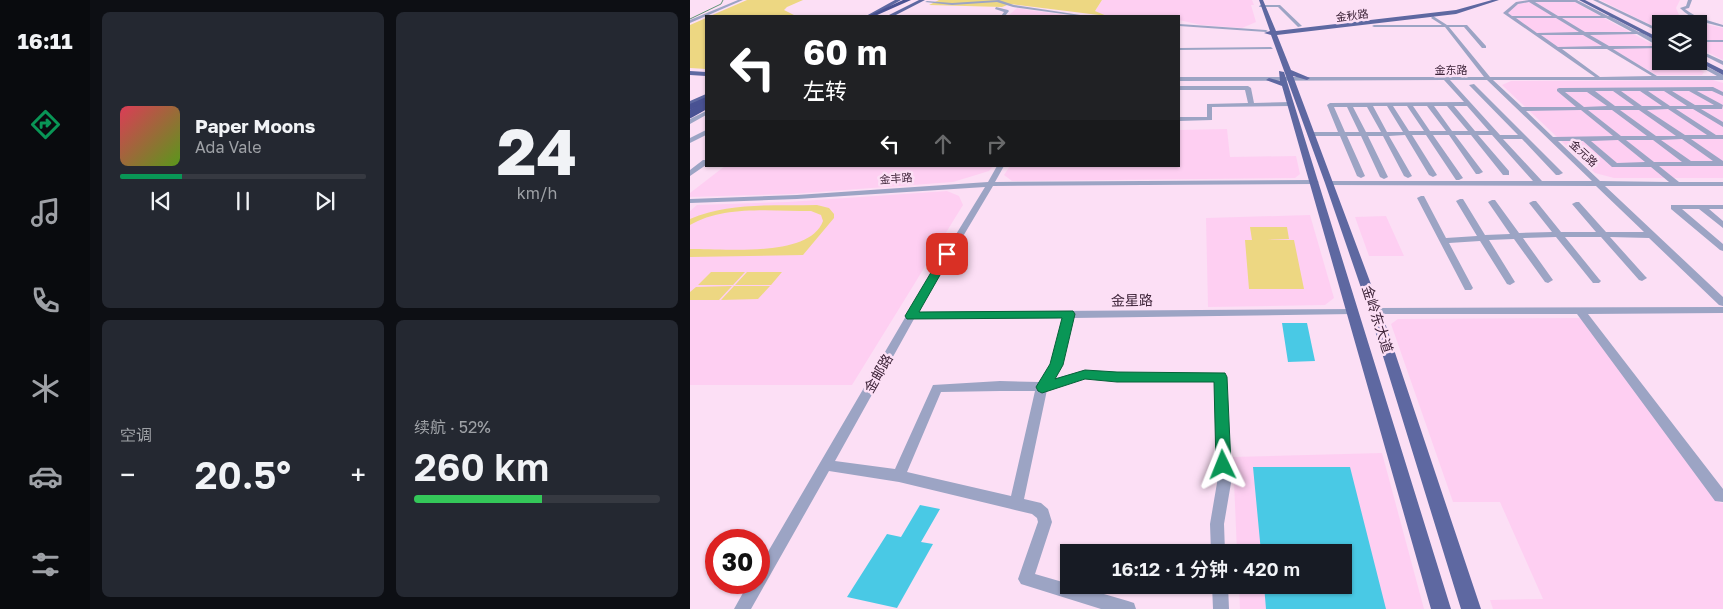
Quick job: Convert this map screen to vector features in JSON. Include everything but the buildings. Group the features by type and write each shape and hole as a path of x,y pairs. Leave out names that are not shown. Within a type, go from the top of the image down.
{"highway":[{"path":"873,15 913,1"},
{"path":"880,15 913,1"},
{"path":"891,15 913,1"},
{"path":"885,15 899,7"},
{"path":"690,109 705,102"}],"main road":[{"path":"872,15 899,0"},
{"path":"872,15 904,0"},
{"name":"金秋路","path":"1270,31 1282,28 1309,27 1443,12 1488,0"},
{"name":"金秋路","path":"1270,31 1293,32 1456,12 1497,0"},
{"path":"913,1 926,1"},
{"path":"1580,1 1614,17 1637,31 1652,36"},
{"path":"1580,1 1652,35"},
{"path":"1261,3 1270,31"},
{"name":"金岭东大道","path":"1270,31 1278,46 1312,134 1376,311 1471,609"},
{"name":"金岭东大道","path":"1270,31 1271,48 1291,79 1291,104 1441,609"},
{"path":"1278,46 1282,37 1293,32"},
{"path":"1707,59 1723,69"},
{"path":"1707,61 1723,76"},
{"path":"690,72 705,73"},
{"path":"1268,79 1278,75 1291,79"},
{"path":"1268,79 1291,79"}],"street":[{"path":"706,15 741,0"},
{"path":"926,1 952,4 996,0 1013,6 1078,15"},
{"path":"1595,0 1652,28"},
{"path":"1690,0 1688,7 1682,8 1685,11 1702,20 1723,26"},
{"path":"1530,1 1656,76"},
{"path":"1598,76 1505,13 1517,3 1530,1 1580,1 1606,17 1637,31 1652,40"},
{"path":"1261,3 1279,6 1300,26"},
{"path":"965,7 1000,8 1007,11 1004,15"},
{"path":"690,22 705,16"},
{"name":"金元路","path":"1433,17 1445,26 1489,78 1723,303"},
{"path":"1511,17 1614,17"},
{"path":"1180,24 1270,31"},
{"path":"1374,26 1465,26 1484,47"},
{"path":"1529,30 1630,29"},
{"path":"1535,34 1637,31"},
{"path":"1707,41 1723,41"},
{"path":"1556,48 1652,46"},
{"path":"1180,49 1271,48"},
{"path":"1707,54 1713,53"},
{"path":"1707,57 1723,63"},
{"path":"1707,68 1723,76"},
{"name":"金东路","path":"1291,79 1723,76"},
{"name":"金东路","path":"1291,79 1723,76"},
{"path":"1180,79 1268,79"},
{"path":"1446,79 1540,184"},
{"path":"1472,85 1559,174"},
{"path":"1180,88 1248,88 1251,105"},
{"path":"1223,88 1225,105"},
{"path":"1677,184 1559,90 1713,88 1723,94"},
{"path":"1666,89 1723,125"},
{"path":"1690,89 1723,108"},
{"path":"1588,90 1690,164"},
{"path":"1614,90 1722,164"},
{"path":"1642,90 1719,137 1723,142"},
{"path":"1180,119 1210,118 1208,105 1291,104"},
{"path":"1349,104 1384,177"},
{"path":"1369,104 1408,176"},
{"path":"1389,104 1432,175"},
{"path":"1408,104 1459,178"},
{"path":"1429,104 1478,172"},
{"path":"1449,104 1506,173"},
{"path":"1361,176 1330,105 1449,104 1480,109"},
{"path":"1488,108 1496,108"},
{"path":"1521,109 1723,108"},
{"path":"690,122 705,114"},
{"path":"690,141 705,133"},
{"path":"1312,134 1472,133 1522,137"},
{"path":"1553,139 1719,137"},
{"path":"1585,139 1615,165 1722,164"},
{"path":"690,174 705,163"},
{"name":"金邮路","path":"770,561 911,316 999,167"},
{"name":"金丰路","path":"690,201 797,197 990,184 1314,182"},
{"path":"1330,183 1723,184"},
{"path":"1421,198 1468,288"},
{"path":"1460,201 1510,282"},
{"path":"1492,202 1548,280"},
{"path":"1533,204 1596,281"},
{"path":"1576,204 1642,278"},
{"path":"1723,213 1719,207 1674,207 1723,248"},
{"path":"1700,207 1723,225"},
{"path":"1444,241 1515,235 1654,235"},
{"path":"1376,311 1723,310"},
{"name":"金星路","path":"911,316 1353,311"},
{"path":"1580,311 1720,496 1723,496"},
{"path":"1016,502 1042,387 1056,365 1069,314"},
{"path":"899,476 937,388 1042,387 1085,374 1117,377 1220,377 1224,483 1217,524 1218,544"},
{"path":"826,465 899,476 1036,508 1043,514 1045,522 1026,580 1128,609"},
{"name":"金邮路","path":"742,609 751,594"},
{"path":"1220,594 1221,609"}],"shaded area":[{"path":"747,0 803,0 784,10 794,15 712,15"},
{"path":"939,0 1102,0 1095,11 1105,15 1010,4 1002,7 929,5"},
{"path":"1102,0 1252,0 1254,5 1251,5 1256,22 1242,28 1201,25 1180,20 1180,15 1105,15 1095,11"},
{"path":"1571,0 1652,44 1652,70 1701,70 1704,72 1702,75 1656,75 1611,48 1555,48 1503,13 1519,1"},
{"path":"1600,0 1680,0 1676,8 1679,15 1652,15 1652,26"},
{"path":"1017,8 1066,15 1009,15"},
{"path":"705,18 705,69 690,68 690,25"},
{"path":"1707,24 1723,28 1723,60 1707,52"},
{"path":"1713,80 1723,83 1723,178 1614,178 1595,173 1502,85 1511,81"},
{"path":"1227,129 1230,157 1296,156 1300,174 1295,178 1012,181 1004,175 1009,167 1180,167 1180,130"},
{"path":"724,167 992,167 989,171 953,182 791,194 690,197 690,193"},
{"path":"947,191 959,196 963,205 852,385 690,385 690,211 697,205 788,202"},
{"path":"817,205 829,208 834,214 834,218 803,255 690,257 690,249 742,250 783,246 801,241 815,233 823,221 821,215 811,211 781,210 749,210 718,214 690,225 690,219 736,207"},
{"path":"1310,215 1334,298 1325,305 1208,307 1206,218"},
{"path":"1386,216 1404,256 1369,256 1355,217"},
{"path":"1250,227 1287,227 1289,239 1267,240 1294,240 1304,289 1249,289 1245,240 1252,240"},
{"path":"711,272 745,272 733,285 698,285"},
{"path":"747,272 782,272 771,285 735,285"},
{"path":"732,286 719,300 690,300 690,292 696,287"},
{"path":"734,286 770,286 758,299 721,300"},
{"path":"1581,318 1720,503 1723,503 1723,609 1493,609 1490,600 1543,599 1500,502 1453,502 1391,324 1398,319"},
{"path":"1382,453 1424,609 1240,609 1239,594 1352,594 1352,544 1237,544 1233,457"}],"waterway":[{"path":"690,19 721,4 723,0"}],"route":[{"path":"947,254 911,316 1069,314 1056,365 1042,387 1085,374 1117,377 1220,377 1223,465"}]}
